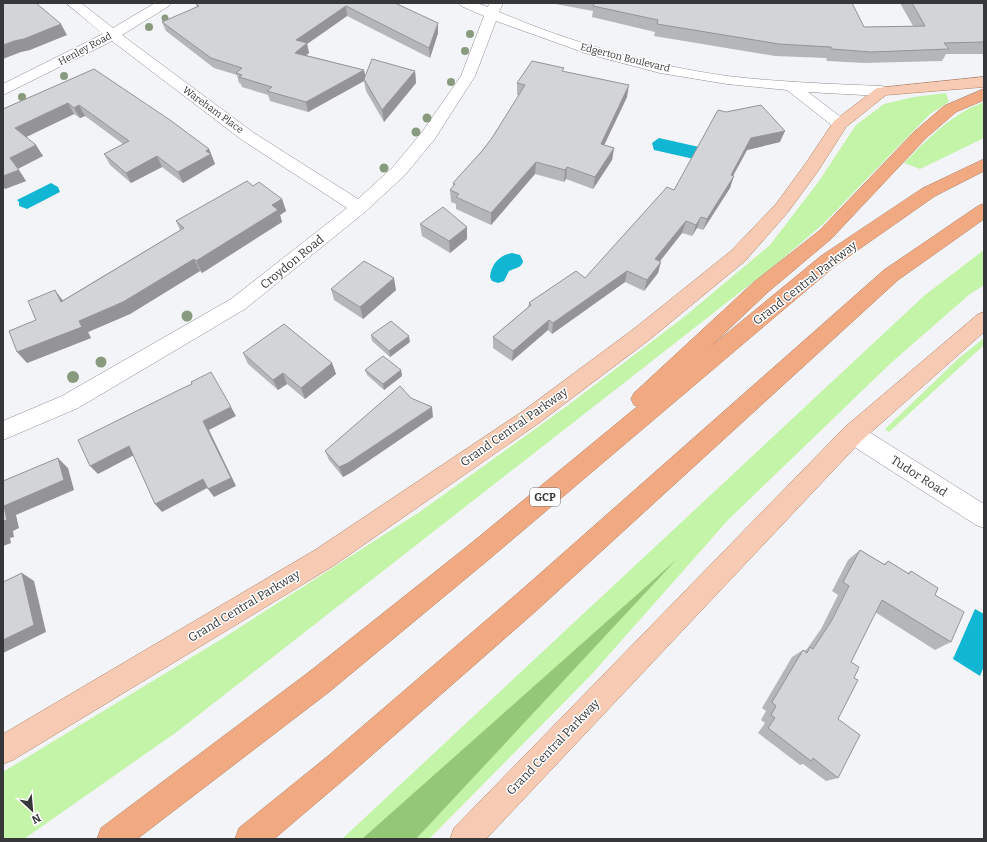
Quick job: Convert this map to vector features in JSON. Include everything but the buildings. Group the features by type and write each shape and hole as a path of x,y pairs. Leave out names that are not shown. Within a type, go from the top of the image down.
{"highway":[{"path":"478,553 761,287 825,235 920,135 950,110 984,94"},
{"name":"Grand Central Parkway","path":"112,839 319,682 478,553 828,261 929,192 984,164"},
{"path":"250,839 338,766 527,602 891,275 984,210"}],"main road":[{"path":"882,91 984,82"},
{"name":"Grand Central Parkway","path":"3,750 324,558 531,417 642,334 738,256 782,208 812,167 840,124 882,91"},
{"name":"Grand Central Parkway","path":"465,839 854,434 984,320"}],"street":[{"name":"Wareham Place","path":"72,3 228,122 335,194 359,208"},
{"name":"Henley Road","path":"3,90 112,35 164,3"},
{"name":"Edgerton Boulevard","path":"466,3 494,9 557,40 627,60 726,80 792,87 882,91"},
{"name":"Croydon Road","path":"3,430 70,402 238,304 359,208 399,170 428,136 468,76 494,9"},
{"path":"792,87 840,124"},
{"name":"Tudor Road","path":"854,434 984,517"}],"green space":[{"path":"946,93 949,102 930,114 822,225 775,265 178,731 24,839 3,839 3,772 225,637 421,511 567,406 684,317 770,245 819,181 856,125 884,104 914,97"},
{"path":"984,102 984,138 920,169 904,163 931,136 951,120 972,107"},
{"path":"984,250 984,285 970,294 892,362 728,520 591,675 429,839 342,839 925,295"},
{"path":"984,338 984,345 889,432 885,429 958,359"},
{"path":"676,560 416,839 362,839"}],"water":[{"path":"659,138 699,147 694,159 654,150 652,143"},
{"path":"51,183 58,187 60,192 27,209 19,206 19,202 17,200"},
{"path":"512,253 520,255 523,261 521,265 518,268 509,271 504,281 498,283 492,281 490,277 492,268 496,261 507,254"},
{"path":"975,609 984,614 984,666 980,676 953,659"}]}
